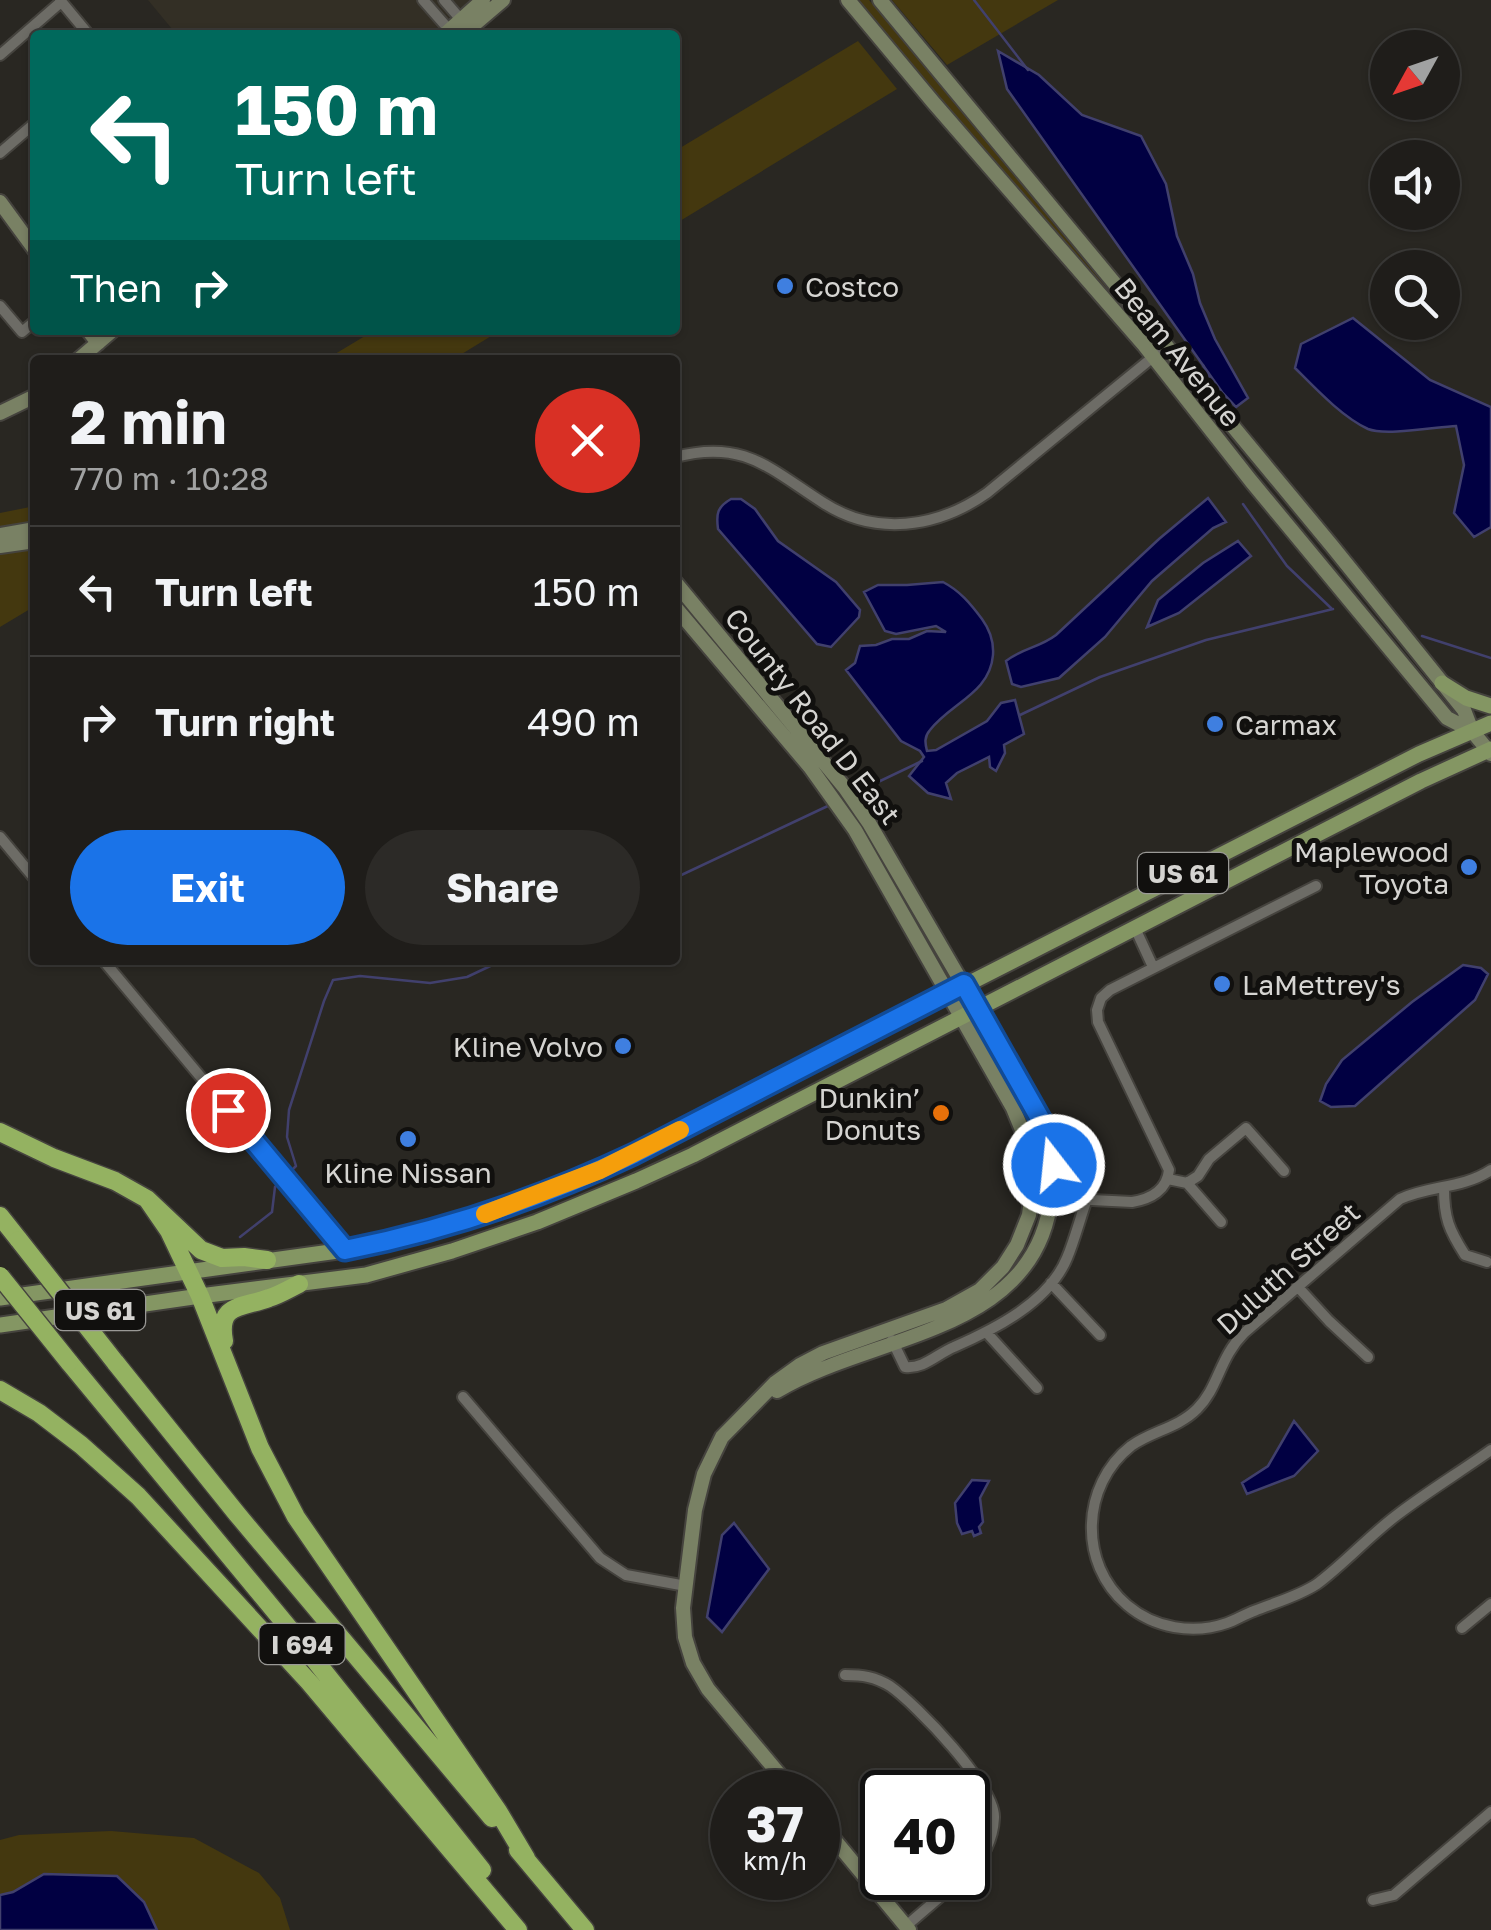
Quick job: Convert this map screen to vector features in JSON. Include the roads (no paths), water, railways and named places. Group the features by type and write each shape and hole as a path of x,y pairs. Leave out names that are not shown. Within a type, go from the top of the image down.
{"highway":[{"path":"0,1132 115,1181 148,1200 201,1250 222,1258 266,1260"},
{"path":"148,1200 169,1231 200,1296 260,1448 296,1517 498,1810 526,1858"},
{"name":"I 694","path":"0,1216 236,1514 585,1930"},
{"name":"I 694","path":"0,1276 302,1644 529,1930"},
{"path":"236,1390 223,1336 226,1316 238,1306 272,1298 299,1284"},
{"path":"0,1393 39,1414 138,1496 309,1682 518,1930"}],"main road":[{"path":"1442,683 1466,698 1491,706"},
{"name":"US 61","path":"0,1298 345,1250 475,1218 581,1178 1419,754 1491,722"},
{"name":"US 61","path":"0,1326 366,1275 470,1245 584,1203 692,1155 1420,781 1490,751"}],"street":[{"path":"424,0 457,30"},
{"path":"444,0 457,30"},
{"path":"457,30 483,0"},
{"path":"457,30 504,0"},
{"name":"Beam Avenue","path":"848,0 1153,357 1447,718 1472,731 1490,751"},
{"name":"Beam Avenue","path":"880,0 1332,546 1464,710 1472,731"},
{"path":"0,55 60,1 85,30"},
{"path":"0,153 30,127"},
{"path":"0,202 30,243"},
{"path":"0,306 22,332 30,325"},
{"path":"92,335 98,343"},
{"path":"84,355 107,335"},
{"path":"680,456 701,451 756,458 850,517 892,524 927,522 969,506 987,493 1166,346"},
{"path":"0,413 30,398"},
{"path":"0,534 30,530"},
{"path":"0,546 30,542"},
{"name":"County Road D East","path":"680,588 845,788 869,823 1048,1134 1054,1165 1049,1218 1040,1241 1030,1260 1004,1289 975,1311 823,1353 800,1365 775,1382 722,1437 704,1474 683,1608 685,1637 693,1663 708,1689 776,1770"},
{"name":"County Road D East","path":"680,614 782,733 865,846 1013,1108 1028,1147 1033,1184 1029,1215 1003,1266 980,1290 890,1336"},
{"path":"0,837 30,872"},
{"path":"1032,1196 1132,1202 1147,1200 1157,1193 1168,1179 1169,1170 1098,1022 1100,998 1152,967 1316,886"},
{"path":"1135,928 1152,967"},
{"path":"107,965 345,1250"},
{"path":"1187,1183 1246,1128 1284,1172"},
{"name":"Duluth Street","path":"1491,1170 1465,1184 1425,1190 1400,1199 1234,1342 1213,1386 1196,1409 1132,1446 1103,1479 1094,1504 1091,1534 1098,1563 1114,1592 1141,1615 1181,1628 1212,1627 1314,1586 1397,1515 1491,1450"},
{"path":"1168,1179 1187,1183 1221,1222"},
{"path":"1444,1188 1445,1217 1465,1256 1487,1262"},
{"path":"890,1336 905,1368 911,1369 987,1333 1019,1313 1051,1283 1066,1262 1087,1199"},
{"path":"1051,1283 1100,1335"},
{"path":"1297,1286 1368,1356"},
{"path":"987,1333 1037,1388"},
{"path":"462,1397 600,1558 626,1575 686,1586"},
{"path":"1462,1628 1491,1604"},
{"path":"846,1675 866,1675 890,1687 922,1714 969,1770"},
{"path":"990,1802 995,1816 990,1839"},
{"path":"1373,1900 1394,1895 1491,1812"},
{"path":"840,1847 907,1928 938,1900"}],"waterway":[{"path":"974,0 1028,70"},
{"path":"1203,365 1216,392"},
{"path":"1243,504 1287,566 1331,608"},
{"path":"1020,715 1100,677 1206,640 1333,609"},
{"path":"1422,636 1491,658"},
{"path":"857,792 922,761"},
{"path":"680,876 832,804"},
{"path":"287,1175 296,1166 287,1137 289,1110 333,980 360,976 430,983 467,977 492,965"},
{"path":"240,1237 272,1212 275,1187 281,1181"}],"place":[{"name":"Costco","path":"785,286"},
{"name":"Carmax","path":"1215,724"},
{"name":"Maplewood Toyota","path":"1469,867"},
{"name":"LaMettrey's","path":"1222,984"},
{"name":"Kline Volvo","path":"623,1046"},
{"name":"Dunkin’ Donuts","path":"941,1113"},
{"name":"Kline Nissan","path":"408,1139"}]}
